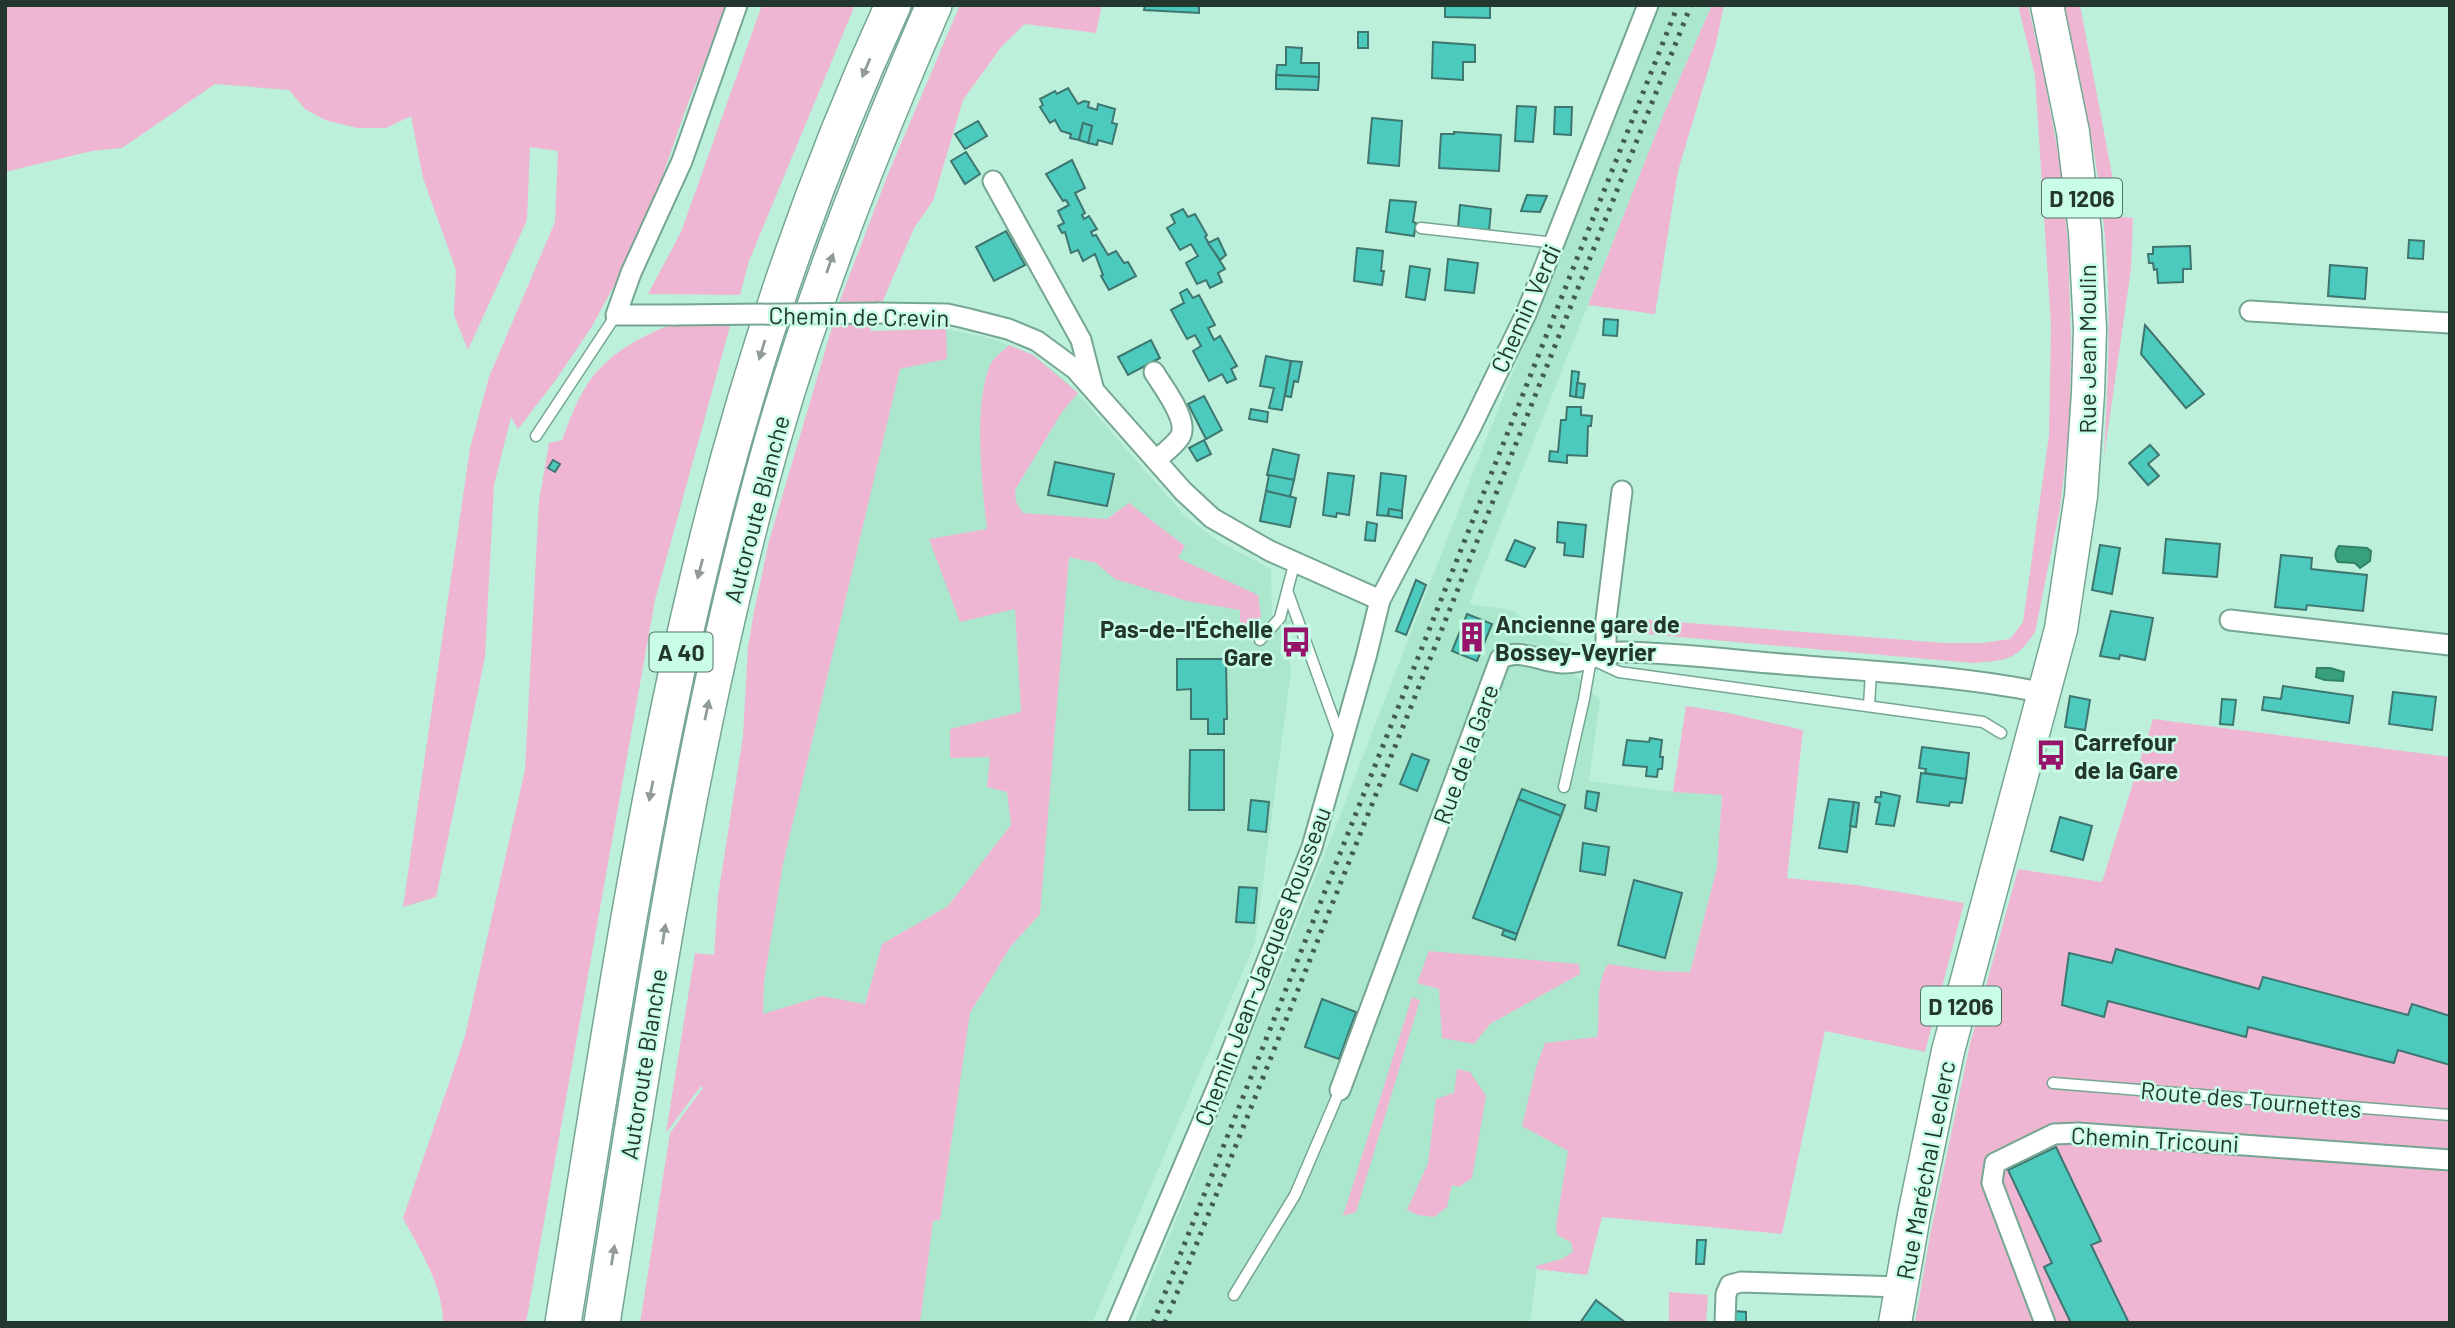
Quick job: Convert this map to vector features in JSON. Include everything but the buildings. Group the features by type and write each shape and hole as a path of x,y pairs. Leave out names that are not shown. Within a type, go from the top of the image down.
{"highway":[{"name":"Autoroute Blanche","path":"564,1323 635,878 670,699 698,578 729,461 797,242 892,5"},
{"name":"Autoroute Blanche","path":"602,1323 672,887 706,714 737,578 772,442 812,315 866,165 934,5"}],"main road":[{"name":"Rue Jean Moulin","path":"2045,693 2061,629 2081,496 2090,329 2080,186 2073,132 2047,5"},
{"name":"Rue Maréchal Leclerc","path":"1895,1323 1926,1152 1948,1051 2045,693"}],"street":[{"path":"616,316 631,273 682,161 737,5"},
{"name":"Chemin Verdi","path":"1380,600 1471,427 1526,314 1648,5"},
{"path":"993,181 1081,340 1093,389"},
{"path":"2250,311 2450,323"},
{"name":"Chemin de Crevin","path":"616,316 947,314 1008,329 1037,341 1063,359 1183,491 1212,519 1241,536 1380,600"},
{"path":"1154,372 1177,410 1183,426 1180,437 1156,460"},
{"path":"1599,657 1622,491"},
{"name":"Chemin Jean-Jacques Rousseau","path":"1117,1323 1219,1083 1312,847 1380,600"},
{"path":"2230,620 2450,645"},
{"name":"Rue de la Gare","path":"1340,1090 1500,659 1506,655 1516,654 1563,663 1622,652 1871,671 2012,686 2045,693"},
{"name":"Chemin Tricouni","path":"2045,1323 1992,1183 1992,1172 1995,1163 2054,1134 2078,1133 2450,1160"},
{"path":"1725,1323 1726,1294 1730,1285 1741,1282 1902,1287"}],"lane":[{"path":"1421,228 1555,243"},
{"path":"536,436 616,316"},
{"path":"1260,640 1280,618 1295,561"},
{"path":"1288,593 1342,743"},
{"path":"1564,787 1584,699 1599,657 1619,672 1983,722 2001,733"},
{"path":"1869,706 1871,671"},
{"name":"Route des Tournettes","path":"2053,1083 2450,1115"},
{"path":"1234,1295 1295,1195 1340,1090"}],"shaded area":[{"path":"5,5 727,5 685,111 656,195 621,273 591,328 518,429 511,417 494,485 485,657 436,897 403,907 470,448 489,377 555,222 558,151 530,147 527,220 468,350 454,315 456,270 423,178 411,116 386,128 357,128 325,120 305,109 289,90 215,84 122,148 92,151 5,172"},
{"path":"762,5 855,5 749,261 740,295 648,294 681,232"},
{"path":"960,5 1102,5 1096,33 1025,24 1002,46 963,100 933,201 914,228 882,303 839,303 888,174"},
{"path":"1660,5 1712,5 1663,116 1469,604 1511,610 1557,641 1571,644 1563,663 1600,700 1589,781 1673,792 1722,794 1717,868 1690,972 1655,971 1587,1275 1537,1269 1530,1323 1134,1323 1330,841 1472,475"},
{"path":"1712,5 1724,5 1716,44 1678,171 1655,314 1588,305 1663,116"},
{"path":"2018,5 2028,5 2060,164 2068,245 2071,340 2070,419 2060,509 2035,632 2022,649 2009,658 1972,663 1624,632 1625,618 1945,643 1982,643 2010,639 2023,622 2049,435 2051,326 2035,75"},
{"path":"2064,5 2080,5 2120,217 2133,218 2131,269 2104,457 2109,314 2104,227 2092,143"},
{"path":"833,324 872,326 870,331 946,329 947,359 900,369 783,864 764,982 763,1014 822,996 865,1004 882,944 948,906 1011,825 1007,792 987,787 990,757 950,758 950,729 1021,712 1015,609 960,622 929,539 987,529 980,446 982,401 990,365 1009,345 1033,355 1078,393 1062,412 1015,490 1016,502 1023,513 1107,519 1129,503 1185,546 1178,558 1258,595 1261,617 1249,625 1240,624 1240,610 1187,601 1115,579 1096,563 1069,557 1040,914 1011,946 970,1013 940,1220 933,1221 920,1323 640,1323 670,1133 703,1088 701,1086 666,1133 695,953 714,955 718,896 743,736 748,647 754,612 769,541"},
{"path":"670,325 730,326 655,600 526,1323 443,1323 435,1282 403,1218 465,1036 525,770 539,501 549,443 562,440 583,391 604,364 635,342"},
{"path":"946,329 993,339 1033,355 1052,369 1071,386 1185,516 1218,541 1271,569 1272,615 1291,621 1288,652 1291,671 1255,943 1092,1323 920,1323 933,1221 940,1219 970,1013 1011,946 1040,914 1012,826 948,906 882,944 865,1004 822,996 763,1015 764,982 783,864 900,368 946,359"},
{"path":"2339,546 2367,548 2371,551 2370,561 2360,568 2355,563 2338,562 2336,554"},
{"path":"2317,668 2344,672 2343,681 2316,677"},
{"path":"1686,706 1803,730 1787,878 1857,885 1964,903 1925,1052 1825,1031 1782,1234 1602,1217 1587,1275 1537,1269 1536,1266 1562,1259 1573,1252 1571,1242 1557,1235 1556,1226 1568,1151 1522,1126 1545,1043 1597,1037 1599,990 1608,964 1655,971 1690,972 1717,868 1722,795 1673,792"},
{"path":"2153,719 2450,757 2450,1323 1915,1323 1931,1230 1970,1044 2018,869 2102,882"},
{"path":"1429,951 1579,964 1580,974 1490,1024 1474,1044 1442,1038 1439,989 1417,983"},
{"path":"1412,997 1420,1000 1356,1212 1343,1216"},
{"path":"1457,1069 1470,1072 1486,1096 1472,1178 1459,1187 1452,1185 1447,1207 1434,1217 1418,1215 1407,1210 1428,1163 1436,1099 1454,1093"},
{"path":"1669,1292 1708,1295 1706,1323 1669,1323"}],"railway":[{"path":"1153,1323 1678,5"},
{"path":"1165,1323 1691,5"}],"place":[{"name":"Ancienne gare de Bossey-Veyrier","path":"1472,637"},
{"name":"Pas-de-l'Échelle Gare","path":"1296,642"},
{"name":"Carrefour de la Gare","path":"2051,755"}]}
